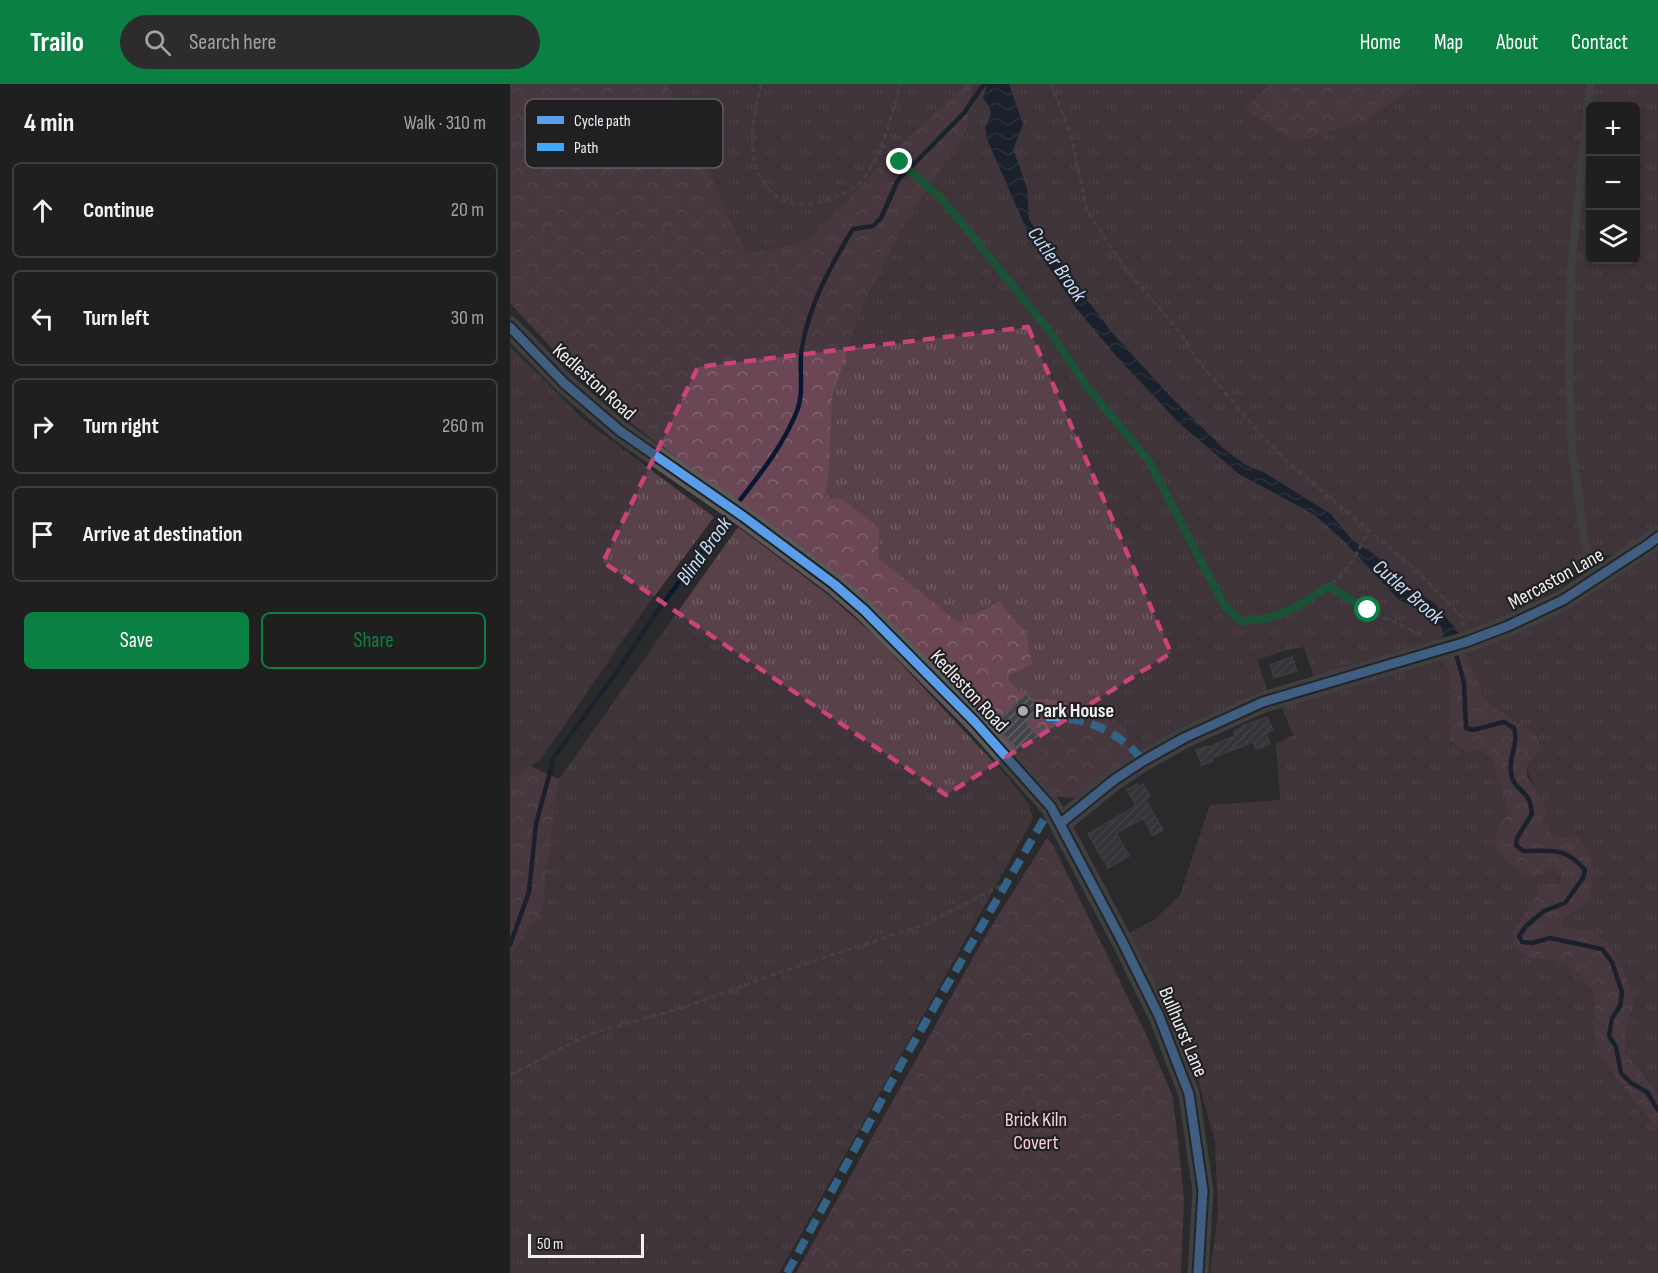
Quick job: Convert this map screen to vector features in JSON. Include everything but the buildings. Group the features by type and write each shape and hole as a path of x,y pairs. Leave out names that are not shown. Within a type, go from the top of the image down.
{"street":[{"name":"Kedleston Road","path":"510,327 564,382 620,431 744,517 834,584 888,632 975,722 1051,807 1061,823"},
{"name":"Mercaston Lane","path":"1436,642 1508,626 1563,600 1658,537"},
{"path":"1061,823 1114,780 1184,738 1263,702 1436,642"},
{"name":"Bullhurst Lane","path":"1061,823 1159,1016 1189,1094 1203,1191 1198,1273"}],"lane":[{"path":"1590,84 1571,270 1569,359 1571,441 1586,544 1595,580"}],"path":[{"path":"761,84 752,141 755,165 762,182 780,199 799,205 814,204 847,192 864,178 881,144 901,84"},
{"path":"1051,84 1071,135 1087,211 1128,272 1180,332 1195,357 1262,436 1297,469 1417,571 1463,618 1463,637"},
{"path":"881,144 942,199 1048,329 1088,388 1149,461 1224,605 1241,621 1262,621 1305,603 1343,573 1369,530"},
{"path":"1328,586 1368,610 1436,642"},
{"path":"510,1075 590,1034 685,1007 778,973 926,924 1008,882"}],"highlighted area":[{"path":"1028,327 1171,653 946,795 603,562 698,367"}],"green space":[{"path":"510,84 1658,84 1658,530 1622,555 1599,555 1569,575 1567,582 1560,588 1490,625 1315,680 1304,647 1257,660 1268,692 1128,760 793,544 612,409 510,303"},
{"path":"510,84 668,84 675,99 525,99 525,168 707,168 746,254 808,242 890,155 965,84 972,84 967,130 906,222 863,304 832,397 828,481 824,498 842,499 879,528 878,558 959,623 999,602 1026,633 1032,664 1004,677 1036,700 1050,699 1110,714 1127,731 1128,760 1076,798 1056,797 793,544 612,409 510,303"},
{"path":"1269,84 1417,84 1364,122 1294,142 1245,109"},
{"path":"510,346 584,420 714,517 641,614 541,759 510,780"},
{"path":"738,527 827,594 876,637 1010,780 1029,804 1033,819 779,1273 510,1273 510,958 542,911 559,779"},
{"path":"1658,544 1658,1095 1625,1051 1625,1034 1635,999 1622,966 1608,942 1591,930 1562,928 1565,918 1590,901 1557,838 1541,824 1543,799 1528,769 1537,736 1486,700 1464,650"},
{"path":"1464,650 1486,700 1537,736 1542,750 1528,764 1527,776 1543,799 1547,813 1541,824 1557,838 1577,836 1584,844 1591,859 1590,901 1565,918 1562,928 1591,930 1608,942 1622,966 1635,999 1625,1034 1625,1051 1658,1095 1658,1130 1620,1083 1595,1045 1594,992 1581,977 1560,961 1532,959 1513,947 1513,932 1545,883 1560,884 1561,871 1553,868 1531,879 1507,861 1496,848 1497,826 1509,813 1489,749 1467,752 1450,741 1449,675 1446,667 1436,657"},
{"path":"1436,657 1446,667 1449,675 1450,741 1467,752 1489,749 1509,813 1497,826 1553,868 1561,871 1560,884 1528,912 1513,932 1532,959 1560,961 1581,977 1594,992 1595,1045 1620,1083 1658,1130 1658,1273 1210,1273 1218,1214 1215,1141 1194,1066 1126,935 1154,920 1180,895 1210,805 1280,800 1276,744 1293,735 1282,708 1295,700"},
{"path":"530,766 559,779 542,911 510,958 510,780"},
{"name":"Brick Kiln Covert","path":"1047,838 1054,847 1145,1032 1173,1097 1184,1197 1181,1273 796,1273 986,935"}],"water":[{"path":"987,84 1009,84 1023,124 1013,149 1027,188 1029,219 1042,240 1114,335 1171,397 1224,449 1244,464 1267,474 1331,514 1352,540 1375,555 1403,582 1434,603 1462,636 1444,642 1442,628 1429,613 1399,600 1345,542 1315,515 1239,474 1180,424 1117,357 1076,308 1031,240 987,139 985,126 991,112 983,98"}],"waterway":[{"name":"Blind Brook","path":"737,504 778,448 797,411 801,396 801,355 805,331 815,301 829,271 853,229 873,226 881,218 898,180 964,113 984,84"},
{"name":"Blind Brook","path":"510,945 529,892 536,824 554,757 730,513"},
{"name":"Cutler Brook","path":"1455,650 1464,683 1466,728 1473,730 1504,722 1514,728 1511,774 1514,783 1529,800 1532,814 1517,838 1516,845 1523,851 1564,853 1578,862 1585,870 1583,878 1565,903 1544,911 1526,926 1519,936 1522,942 1532,943 1550,938 1602,949 1612,962 1622,992 1620,1006 1612,1018 1609,1036 1616,1047 1621,1073 1631,1083 1647,1092 1658,1110"}],"marked path":[{"path":"1046,717 1074,719 1100,727 1123,741 1143,761"},
{"path":"787,1273 903,1061 1051,807"}],"cycle path":[{"path":"510,327 564,383 620,431 744,517 834,584 864,610 975,722 1051,807 1159,1016 1189,1094 1203,1191 1198,1273"},
{"path":"1061,823 1114,780 1184,738 1263,702 1466,642 1508,626 1563,600 1658,537"}],"place":[{"name":"Park House","path":"1023,711"}],"route":[{"path":"900,162 942,199 1048,329 1088,388 1149,461 1224,605 1241,621 1262,621 1305,603 1328,586 1368,610"}]}
